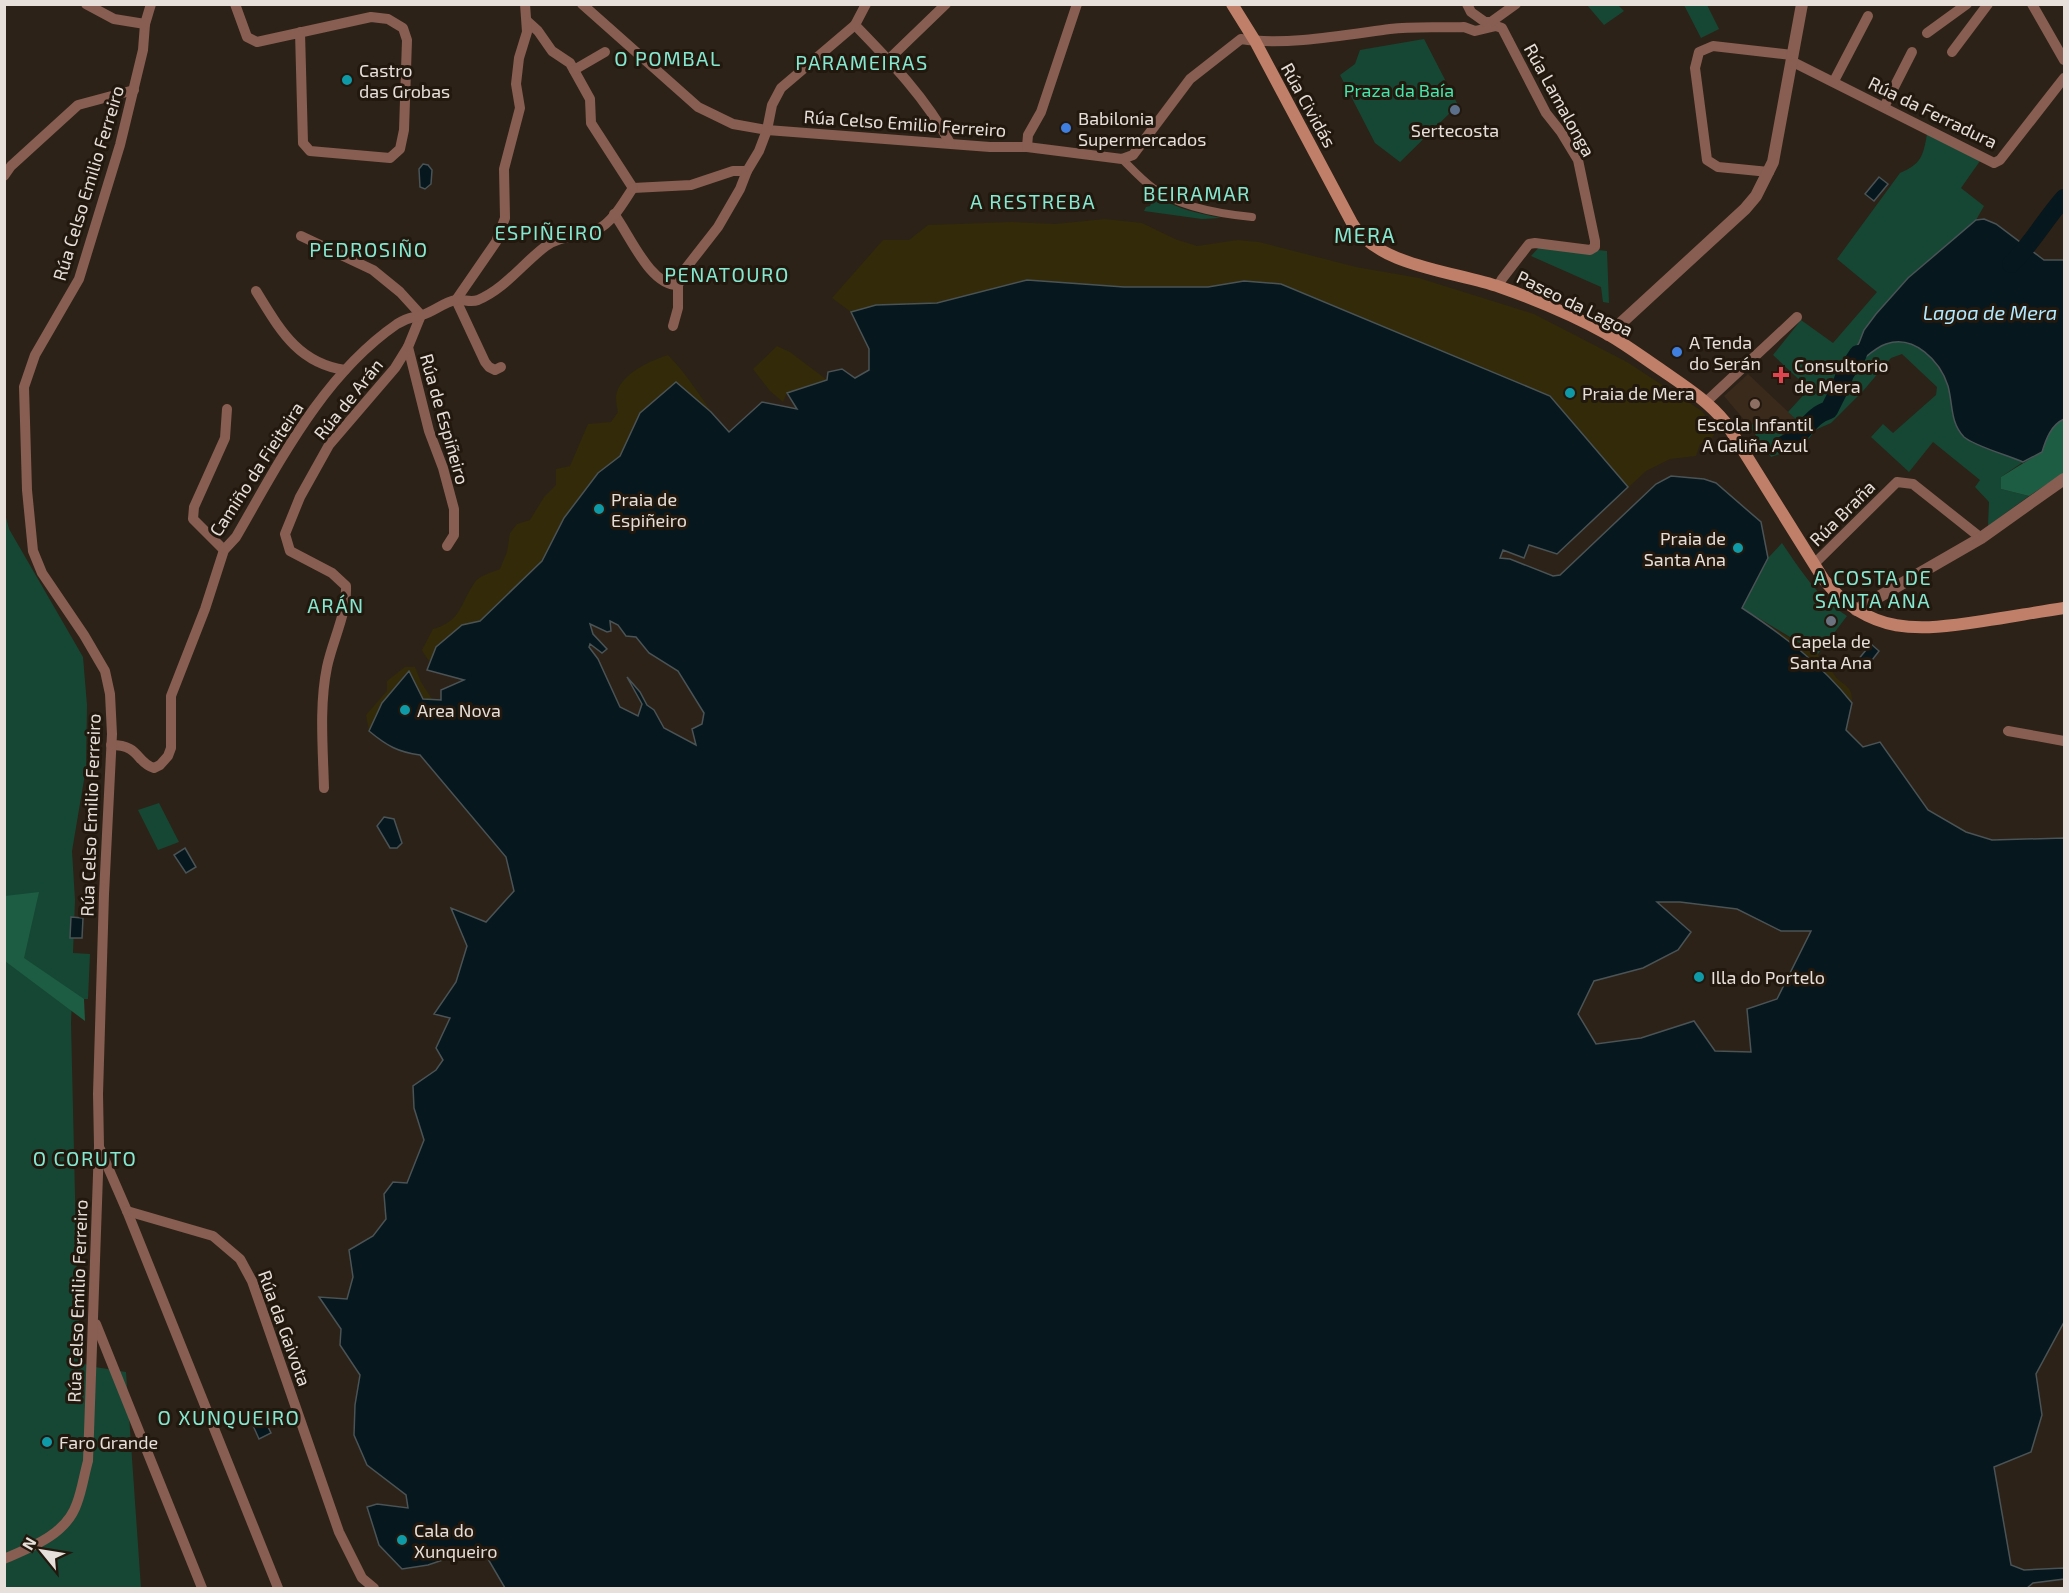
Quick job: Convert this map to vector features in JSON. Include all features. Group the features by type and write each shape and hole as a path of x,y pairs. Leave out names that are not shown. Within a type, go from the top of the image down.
{"main road":[{"name":"Rúa Cividás","path":"1232,4 1255,41 1352,223"},
{"name":"Paseo da Lagoa","path":"1352,223 1363,239 1384,253 1498,286 1608,335 1706,402 1726,423 1814,564 1838,597 1856,610 1880,622 1896,626 1933,628 2064,608"}],"street":[{"path":"86,4 114,19 145,24"},
{"name":"Rúa Celso Emilio Ferreiro","path":"4,1559 31,1548 62,1527 77,1505 88,1461 99,1146 98,1094 103,906 111,745 110,694 105,671 84,635 42,573 33,551 27,490 24,387 35,355 79,279 120,146 143,50 145,24 151,4"},
{"path":"235,4 247,37 257,42 300,32 371,17 388,19 403,28 407,40 404,130 400,149 390,158 310,151 303,143 300,32"},
{"path":"301,236 373,270 400,292 421,315 456,300 496,242 505,218 504,169 520,108 516,84 519,58 527,32 525,4"},
{"name":"Rúa Celso Emilio Ferreiro","path":"582,4 698,107 733,124 767,130 950,142 990,147 1027,147 1122,159"},
{"path":"673,326 678,308 678,285 686,268 718,227 740,189 759,151 767,130 772,105 781,88 855,25 866,4"},
{"path":"888,60 946,4"},
{"path":"1027,147 1028,135 1041,112 1077,4"},
{"path":"1467,4 1471,12 1485,22 1491,22 1516,4"},
{"path":"1608,335 1756,196 1773,162 1802,4"},
{"path":"1927,33 1966,4"},
{"path":"1952,52 1988,4"},
{"path":"2032,4 2064,60"},
{"path":"1834,81 1868,16"},
{"path":"527,21 552,51 570,63 590,99 591,123 633,188"},
{"path":"855,25 888,60 938,120 950,142"},
{"name":"Rúa Lamalonga","path":"1122,159 1133,155 1190,79 1241,39 1255,41 1326,38 1392,29 1464,27 1475,31 1496,26 1502,28 1546,113 1578,160 1595,247 1590,250 1529,244 1498,286"},
{"name":"Rúa da Ferradura","path":"1769,172 1718,167 1707,160 1695,68 1699,52 1713,46 1792,58 1994,163 2000,160 2064,78"},
{"path":"574,70 605,52"},
{"path":"1884,107 1912,52"},
{"path":"4,176 11,166 78,105 134,90"},
{"path":"1122,159 1154,189 1170,198 1227,215 1252,217"},
{"path":"633,188 690,185 733,171 747,171"},
{"path":"456,300 467,302 478,300 508,280 546,245 556,240 599,229 614,214 633,188"},
{"path":"614,214 653,273 664,283 678,285"},
{"path":"256,291 284,336 295,346 309,357 330,368 345,370"},
{"path":"456,300 485,362 495,370 501,367"},
{"name":"Camiño da Fieiteira","path":"111,745 125,745 148,766 154,768 168,756 171,748 171,696 205,609 224,550 236,537 305,421 345,370 396,324 410,316 421,315"},
{"name":"Rúa de Espiñeiro","path":"421,315 408,347 429,431 443,468 454,509 454,535 447,546"},
{"path":"1706,402 1797,317"},
{"name":"Rúa de Arán","path":"324,788 323,696 327,667 346,600 346,586 332,573 290,551 285,534 300,497 329,445 396,368 408,347"},
{"path":"224,550 193,519 194,507 225,438 227,409"},
{"path":"1856,610 1981,538 2064,480"},
{"name":"Rúa Braña","path":"1814,564 1897,482 1913,484 1981,538"},
{"path":"2008,732 2064,741"},
{"path":"99,1146 128,1210 278,1588"},
{"name":"Rúa da Gaivota","path":"128,1210 213,1236 240,1259 252,1281 339,1532 363,1578 374,1588"},
{"path":"94,1320 202,1588"}],"shaded area":[{"name":"Escola Infantil A Galiña Azul","path":"1748,374 1801,424 1785,436 1756,420 1750,427 1724,396"}],"green space":[{"path":"1587,5 1618,5 1624,11 1604,25"},
{"path":"1684,5 1707,5 1719,29 1701,38"},
{"name":"Praza da Baía","path":"1424,39 1458,105 1400,162 1375,143 1340,75 1355,64 1360,50"},
{"path":"1927,134 1980,161 1961,188 1984,206 1976,220 1908,278 1876,314 1845,364 1847,375 1871,352 1882,345 1897,342 1916,347 1931,359 1943,375 1949,392 1953,416 2023,462 2001,477 2001,489 2029,496 1988,526 1989,502 1975,487 1980,480 1933,442 1909,472 1871,437 1883,424 1893,433 1936,395 1937,387 1902,354 1891,358 1863,391 1831,423 1815,430 1804,446 1771,457 1750,427 1756,420 1785,436 1801,424 1788,412 1809,389 1773,355 1801,320 1833,343 1877,292 1837,259 1900,173 1920,159"},
{"path":"1155,195 1179,207 1221,218 1202,219 1144,211 1150,206"},
{"path":"1542,244 1607,251 1609,303 1603,302 1601,287 1531,256"},
{"path":"2064,419 2064,473 2029,496 2001,489 2001,477 2041,452 2047,436 2057,422"},
{"path":"4,510 9,529 83,657 87,705 86,768 72,851 75,900 73,953 90,954 88,999 72,999 71,1023 81,1358 83,1363 89,1366 126,1372 141,1588 5,1588"},
{"path":"1782,543 1803,574 1827,601 1847,616 1818,654 1742,608 1768,558"},
{"path":"159,803 179,842 158,850 138,810"},
{"path":"39,892 24,958 84,999 85,1021 5,961 5,896"}],"sand":[{"path":"1105,219 1142,223 1175,239 1197,246 1237,240 1259,242 1356,267 1419,278 1534,314 1627,362 1702,411 1716,431 1712,438 1700,444 1696,456 1670,459 1646,471 1562,549 869,349 851,312 832,298 883,240 909,240 928,225 1012,222 1055,224"},
{"path":"777,346 790,352 827,380 787,393 783,402 770,391 753,369"},
{"name":"Praia de Espiñeiro","path":"668,355 727,432 448,672 433,664 422,650 433,629 443,626 455,616 477,580 500,569 507,552 510,533 517,524 530,520 544,497 556,485 556,469 570,466 588,424 611,422 618,412 616,397 622,382 644,365"},
{"path":"1776,630 1818,654 1821,662 1847,686 1852,695 1850,712 1769,641"},
{"name":"Area Nova","path":"405,667 415,667 421,682 443,716 377,737 369,731 366,715 387,691 387,681"}],"water":[{"path":"423,164 428,165 432,170 431,184 425,189 420,187 419,169"},
{"path":"1879,177 1888,184 1874,201 1865,194"},
{"name":"Lagoa de Mera","path":"1984,219 1996,224 2044,260 2064,260 2064,419 2052,429 2042,452 2023,462 1969,440 1959,432 1954,419 1948,386 1939,367 1916,346 1896,342 1886,344 1871,353 1847,375 1843,373 1845,364 1859,343 1864,330 1908,278 1976,220"},
{"path":"1027,280 1124,287 1208,287 1244,281 1281,284 1550,396 1628,487 1557,554 1529,545 1524,558 1503,550 1500,558 1510,559 1553,576 1560,575 1656,484 1671,476 1704,479 1716,483 1761,522 1768,558 1742,608 1801,651 1852,703 1846,730 1863,747 1880,742 1928,810 1966,832 1992,840 2064,838 2064,1322 2036,1374 2042,1415 2031,1452 1994,1467 2011,1565 2024,1570 2064,1568 2064,1579 2033,1583 2027,1588 505,1588 481,1547 428,1565 402,1569 379,1545 367,1507 377,1504 408,1508 406,1495 367,1465 354,1435 355,1405 360,1375 340,1345 341,1329 319,1297 347,1299 353,1277 349,1250 373,1236 386,1219 384,1194 393,1182 407,1183 424,1140 414,1108 413,1086 436,1070 443,1060 436,1048 450,1018 434,1014 456,982 467,946 451,908 486,922 514,891 506,857 420,755 393,748 369,731 382,703 409,671 423,699 441,700 441,690 464,680 427,670 436,647 462,625 480,621 542,561 564,518 598,473 620,456 640,413 676,382 711,412 729,432 762,402 797,409 787,393 827,380 828,372 842,369 855,378 869,370 869,349 851,312 876,305 937,303","holes":["610,621 618,625 626,636 636,637 649,653 678,671 704,713 702,724 692,729 696,745 664,728 654,710 647,705 640,692 627,677 642,704 638,716 620,707 598,659 589,647 590,644 602,653 607,649 593,634 590,624 607,632 611,631","1657,902 1680,902 1737,909 1781,931 1811,931 1777,999 1747,1009 1751,1052 1715,1051 1694,1021 1641,1038 1596,1044 1578,1014 1594,981 1643,968 1678,950 1691,932"]},
{"path":"1871,644 1879,651 1866,668 1857,661"},
{"path":"384,817 394,819 402,843 397,848 390,848 377,826"},
{"path":"185,848 196,867 186,873 174,855"},
{"path":"71,917 83,918 82,938 70,938"},
{"path":"262,1415 271,1433 259,1439 251,1421"}],"waterway":[{"path":"2011,264 2064,198"},
{"path":"1783,445 1797,437 1816,417 1829,410 1845,374 1858,354"}],"place":[{"name":"Castro das Grobas","path":"347,80"},
{"name":"Sertecosta","path":"1455,110"},
{"name":"Babilonia Supermercados","path":"1066,128"},
{"name":"A Tenda do Serán","path":"1677,352"},
{"name":"Consultorio de Mera","path":"1781,375"},
{"name":"Praia de Mera","path":"1570,393"},
{"name":"Escola Infantil A Galiña Azul","path":"1755,404"},
{"name":"Praia de Espiñeiro","path":"599,509"},
{"name":"Praia de Santa Ana","path":"1738,548"},
{"name":"Capela de Santa Ana","path":"1831,621"},
{"name":"Area Nova","path":"405,710"},
{"name":"Illa do Portelo","path":"1699,977"},
{"name":"Faro Grande","path":"47,1442"},
{"name":"Cala do Xunqueiro","path":"402,1540"}],"district":[{"name":"O POMBAL","path":"668,58"},
{"name":"PARAMEIRAS","path":"862,62"},
{"name":"BEIRAMAR","path":"1197,193"},
{"name":"A RESTREBA","path":"1033,201"},
{"name":"ESPIÑEIRO","path":"549,232"},
{"name":"MERA","path":"1365,234"},
{"name":"PEDROSIÑO","path":"369,249"},
{"name":"PENATOURO","path":"727,274"},
{"name":"A COSTA DE SANTA ANA","path":"1873,588"},
{"name":"ARÁN","path":"336,605"},
{"name":"O CORUTO","path":"85,1158"},
{"name":"O XUNQUEIRO","path":"229,1417"}]}
